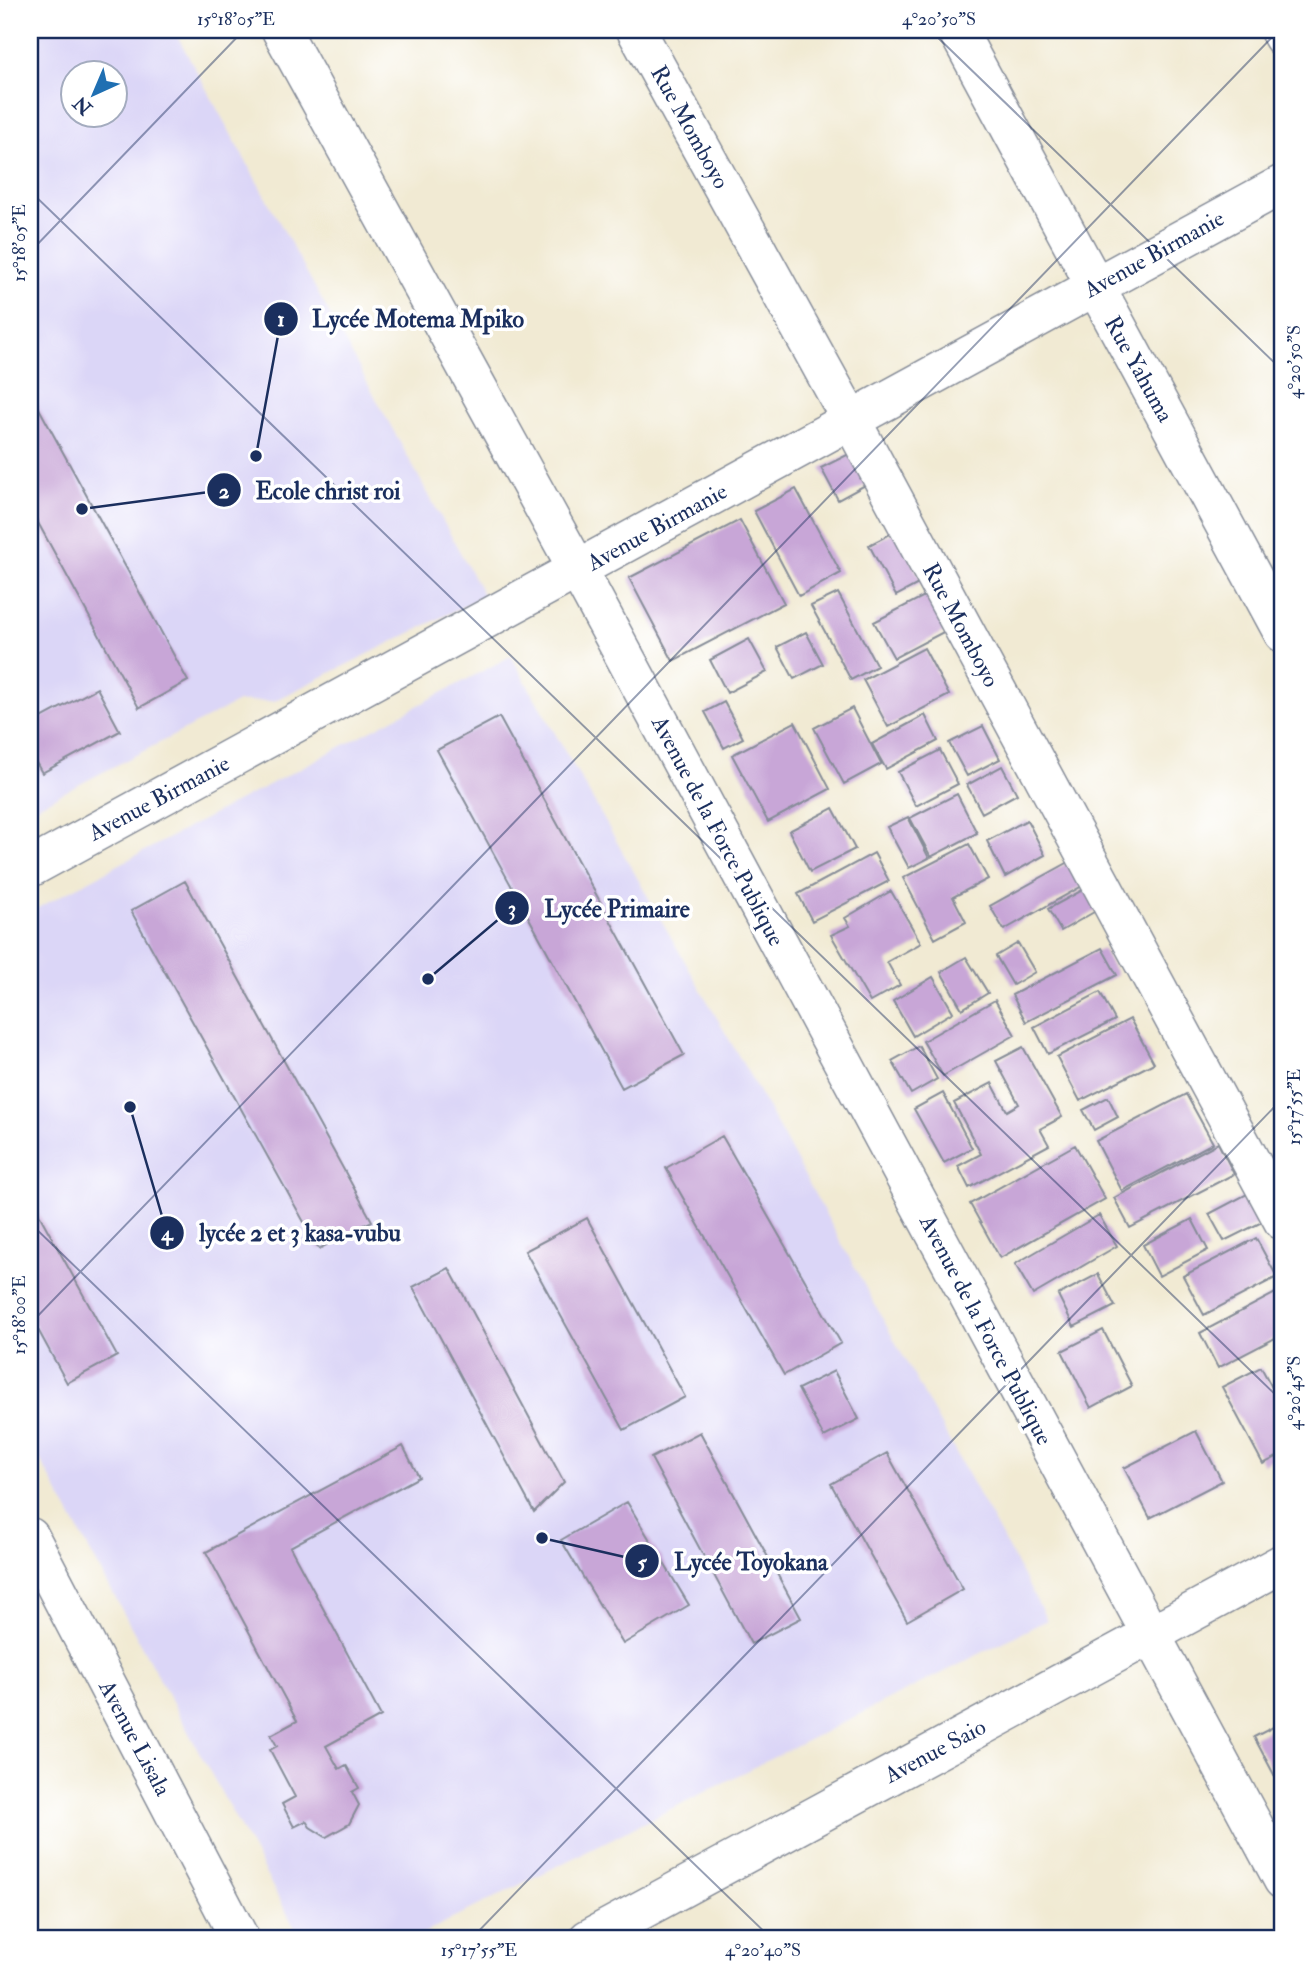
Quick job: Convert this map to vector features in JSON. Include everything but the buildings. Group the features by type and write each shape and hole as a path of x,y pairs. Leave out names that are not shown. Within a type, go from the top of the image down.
{"street":[{"name":"Avenue de la Force Publique","path":"281,30 578,570 1283,1880"},
{"name":"Rue Momboyo","path":"636,30 851,419 1283,1221"},
{"name":"Rue Yahuma","path":"957,30 1283,633"},
{"path":"1279,30 1283,37"},
{"name":"Avenue Birmanie","path":"30,868 1283,184"},
{"name":"Avenue Lisala","path":"30,1537 240,1939"},
{"name":"Avenue Saio","path":"588,1939 1283,1563"}],"shaded area":[{"path":"30,30 174,30 484,596 274,701 238,702 30,810"},
{"path":"511,656 754,1083 1047,1620 412,1939 301,1939 30,1441 30,912"}],"place":[{"name":"Lycée Motema Mpiko","path":"256,456"},
{"name":"Ecole christ roi","path":"82,509"},
{"name":"Lycée Primaire","path":"428,979"},
{"name":"lycée 2 et 3 kasa-vubu","path":"130,1107"},
{"name":"Lycée Toyokana","path":"542,1538"}]}
